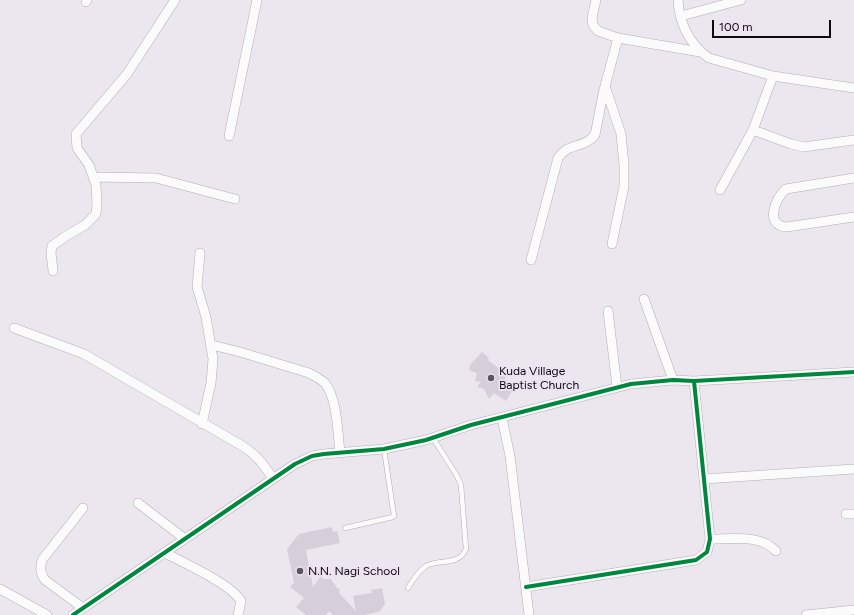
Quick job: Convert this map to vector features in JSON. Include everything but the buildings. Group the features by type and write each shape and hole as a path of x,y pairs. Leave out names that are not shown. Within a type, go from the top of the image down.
{"street":[{"path":"53,271 51,253 52,246 85,225 96,214 98,204 94,177 77,148 76,134 127,74 176,0"},
{"path":"229,136 257,0"},
{"path":"596,0 592,18 593,25 598,31 618,38 700,52"},
{"path":"678,0 681,16 688,35 700,52 709,58 773,76 854,88"},
{"path":"681,16 741,0"},
{"path":"530,260 558,158 563,150 590,141 595,135 605,86 618,38"},
{"path":"720,190 753,130 773,76"},
{"path":"605,86 621,134 624,166 624,186 612,244"},
{"path":"753,130 791,144 804,147 854,140"},
{"path":"94,177 156,178 235,199"},
{"path":"854,178 786,189 779,194 774,214 776,224 779,227 854,217"},
{"path":"200,253 197,288 206,316 212,345 213,359 211,383 202,424"},
{"path":"644,299 673,380"},
{"path":"608,311 617,387"},
{"path":"14,328 84,354 255,454 273,479"},
{"path":"212,345 309,373 319,378 330,390 340,453"},
{"path":"73,615 302,460 324,454 384,449 433,438 617,387 673,380 694,381 854,372"},
{"path":"526,587 696,560 707,552 710,539 694,381"},
{"path":"502,418 510,456 529,615"},
{"path":"704,479 854,469"},
{"path":"138,503 185,539"},
{"path":"83,508 42,560 40,568 41,575 45,580 83,608"},
{"path":"710,539 759,540 771,545 776,550"},
{"path":"165,553 227,588 238,596 241,601 238,615"},
{"path":"0,589 47,615"},
{"path":"806,615 854,610"}],"lane":[{"path":"408,588 417,574 425,567 434,563 457,560 464,555 466,550 461,485 433,438"},
{"path":"345,528 394,516 384,449"}],"cycle path":[{"path":"73,615 295,464 312,456 384,449 426,440 471,425 631,384 673,380 694,381 854,372"},
{"path":"526,587 696,560 707,552 710,539 694,381"}],"place":[{"name":"Kuda Village Baptist Church","path":"491,378"},
{"name":"N.N. Nagi School","path":"300,571"}]}
